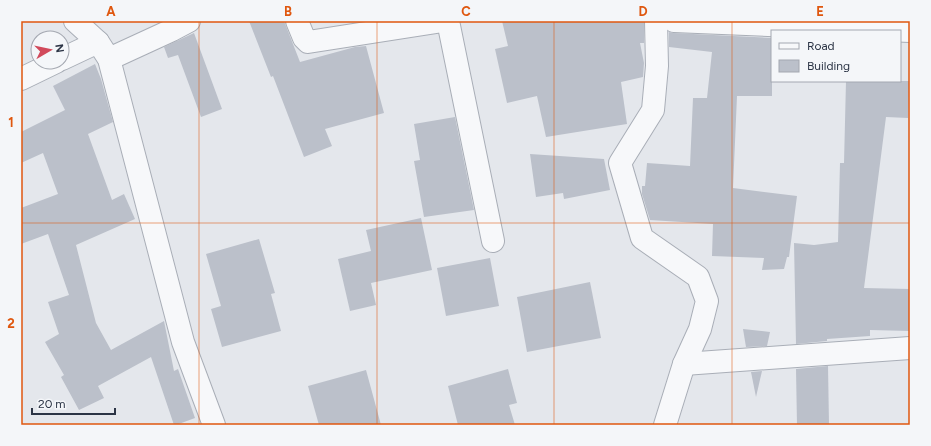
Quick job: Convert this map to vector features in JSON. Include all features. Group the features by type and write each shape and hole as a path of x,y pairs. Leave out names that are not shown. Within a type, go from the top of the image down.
{"street":[{"path":"76,21 103,50 183,342 214,425"},
{"path":"70,57 103,50 172,30 189,21"},
{"path":"297,21 304,38 308,42 443,21"},
{"path":"448,21 493,241"},
{"path":"656,21 657,66 652,110 620,163 642,238 698,277 707,301 700,329 684,364 665,425"},
{"path":"674,21 886,30"},
{"path":"21,78 38,70"},
{"path":"684,364 910,348"}],"building":[{"path":"249,21 284,21 300,62 355,47 366,46 384,113 325,129 332,146 304,157 273,76 271,77"},
{"path":"502,21 644,21 644,43 640,43 644,63 643,77 621,82 627,124 546,137 537,96 507,103 495,49 508,46"},
{"path":"669,32 771,38 772,96 737,96 733,188 797,196 789,257 787,257 784,269 762,270 764,258 712,256 713,224 650,220 642,194 642,186 645,186 647,163 690,166 693,98 707,98 712,52 669,47"},
{"path":"194,33 222,109 201,117 178,55 168,58 164,47"},
{"path":"95,64 101,79 113,122 88,134 112,200 124,194 135,219 76,245 96,323 111,350 164,321 174,371 178,369 195,418 176,425 174,425 151,357 98,386 104,398 79,410 61,377 64,375 45,342 59,334 48,302 69,295 48,234 21,244 21,208 58,194 43,153 21,163 21,132 65,110 53,86"},
{"path":"909,81 908,118 886,117 864,288 910,289 910,331 870,330 870,336 827,339 827,341 796,344 794,243 814,245 838,242 840,163 844,163 846,82"},
{"path":"455,117 474,210 424,217 414,161 420,160 414,124"},
{"path":"530,154 604,159 610,190 564,199 563,193 536,197"},
{"path":"421,218 432,270 371,283 376,305 350,311 338,259 371,251 366,230"},
{"path":"259,239 275,293 271,294 281,331 222,347 211,309 221,306 206,254"},
{"path":"490,258 499,306 446,316 437,268"},
{"path":"590,282 601,338 527,352 517,297"},
{"path":"743,329 770,332 767,346 746,347"},
{"path":"828,366 829,425 797,425 796,369"},
{"path":"508,369 517,403 509,405 515,425 458,425 448,386"},
{"path":"366,370 381,425 319,425 308,386"},
{"path":"762,371 756,397 751,372"}]}
